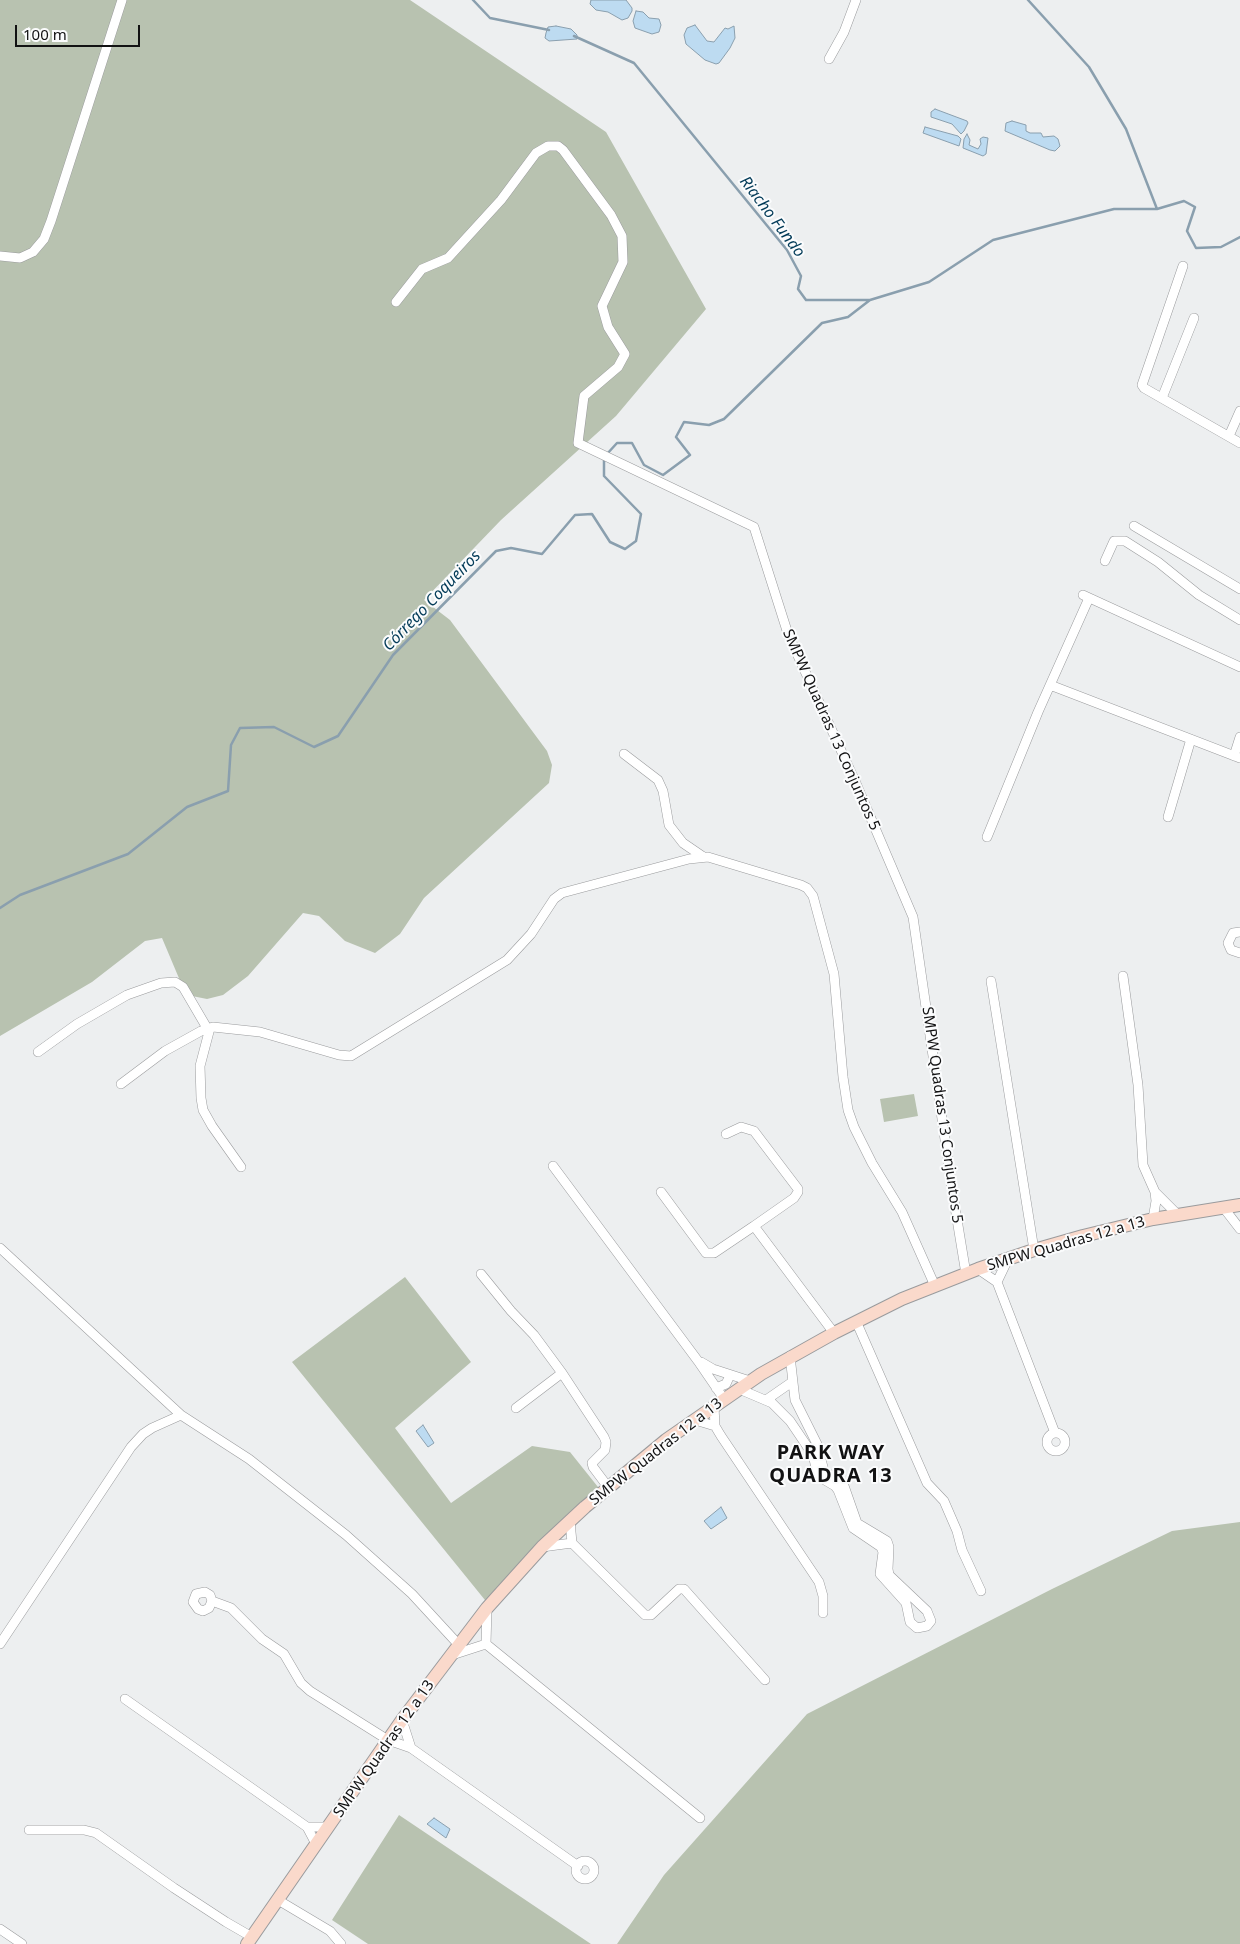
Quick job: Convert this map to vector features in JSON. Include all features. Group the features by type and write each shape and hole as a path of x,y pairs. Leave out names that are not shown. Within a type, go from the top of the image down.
{"street":[{"path":"0,256 20,258 33,252 44,239 122,0"},
{"path":"829,59 844,32 856,0"},
{"name":"SMPW Quadras 13 Conjuntos 5","path":"396,302 422,269 448,258 501,200 536,153 548,146 558,146 562,150 611,215 622,236 623,262 602,306 608,327 625,354 618,366 584,396 578,443 754,527 788,634 909,905 915,927 946,1148 972,1271"},
{"path":"1183,266 1142,385 1144,388 1240,443"},
{"path":"1162,398 1194,318"},
{"path":"1229,436 1240,411"},
{"path":"1134,526 1240,589"},
{"path":"1106,561 1114,540 1125,541 1158,562 1199,595 1240,620"},
{"path":"987,837 1086,596 1240,667"},
{"path":"1050,685 1237,757 1240,737"},
{"path":"1168,817 1192,739"},
{"path":"624,754 658,780 663,790 670,826 683,843 702,856 801,885 807,888 813,896 834,974 843,1077 848,1110 854,1127 872,1163 905,1218 935,1286"},
{"path":"121,1084 165,1051 209,1028 225,1027 260,1032 339,1055 350,1056 507,960 531,934 550,903 557,896 567,891 702,856"},
{"path":"1240,932 1233,933 1228,943 1231,950 1240,954"},
{"path":"1123,976 1138,1086 1143,1165 1155,1192 1156,1201 1153,1220"},
{"path":"991,981 1034,1250"},
{"path":"38,1052 77,1024 127,995 161,983 175,982 183,987 209,1028 200,1066 201,1098 209,1122 241,1167"},
{"path":"661,1192 706,1253 714,1253 794,1198 798,1189 754,1131 741,1127 726,1134"},
{"path":"553,1166 715,1386 719,1402 715,1426 733,1456 819,1582 824,1596 823,1613"},
{"path":"1155,1192 1178,1215"},
{"name":"SMPW Quadras 12 a 13","path":"250,1940 402,1720 487,1608 542,1548 608,1487 694,1420 750,1381 834,1332 902,1299 972,1271 1034,1250 1153,1220 1240,1205"},
{"path":"1223,1207 1240,1229"},
{"path":"754,1226 834,1332"},
{"path":"0,1248 181,1416 249,1459 346,1535 412,1594 458,1644"},
{"path":"1008,1259 998,1282 1055,1432"},
{"path":"972,1271 998,1282"},
{"path":"481,1274 511,1311 534,1335 562,1373 606,1440 605,1450 592,1463 608,1487"},
{"path":"856,1321 927,1483 944,1501 958,1531 962,1550 981,1591"},
{"path":"739,1389 766,1400 778,1408 795,1428 813,1455 818,1476 835,1486 838,1490 853,1528 881,1547 883,1552 880,1574 906,1603 910,1622 917,1628 927,1626 931,1621 927,1610 889,1576 889,1547 887,1541 857,1523 843,1483 824,1471 817,1444 797,1407 792,1382 790,1356"},
{"path":"698,1361 750,1381"},
{"path":"516,1408 562,1373"},
{"path":"715,1386 716,1377 726,1373"},
{"path":"766,1400 792,1382"},
{"path":"0,1644 131,1447 143,1434 152,1428 181,1416"},
{"path":"694,1420 715,1426"},
{"path":"570,1522 572,1544 645,1614 648,1616 654,1613 679,1589 684,1589 765,1680"},
{"path":"542,1548 572,1544"},
{"path":"212,1601 237,1612 262,1639 284,1654 301,1683 310,1691 388,1740 412,1748 578,1866"},
{"path":"486,1644 487,1608"},
{"path":"450,1656 486,1644"},
{"path":"486,1644 700,1818"},
{"path":"125,1699 307,1827 316,1844"},
{"path":"402,1720 412,1748"},
{"path":"307,1827 328,1827"},
{"path":"29,1830 84,1830 96,1833 250,1940"},
{"path":"278,1900 325,1928 341,1944"},
{"path":"0,1928 22,1944"}],"green space":[{"path":"0,0 410,0 606,132 706,309 616,416 501,520 424,600 450,620 547,751 552,765 549,783 424,898 400,934 375,953 345,941 319,916 303,913 248,976 223,995 207,999 192,996 181,983 162,938 145,941 92,982 0,1036"},
{"path":"914,1094 918,1116 884,1122 880,1099"},
{"path":"405,1277 471,1362 395,1428 451,1503 532,1446 570,1452 602,1492 489,1605 292,1362"},
{"path":"1240,1522 1240,1944 617,1944 664,1875 807,1714 1052,1589 1172,1531"},
{"path":"399,1815 591,1944 368,1944 332,1920"}],"water":[{"path":"591,0 626,0 632,11 628,18 622,20 608,12 596,10 590,4"},
{"path":"636,11 643,12 649,18 659,19 661,25 659,32 652,34 635,28 633,21"},
{"path":"695,25 707,41 714,42 725,28 728,29 734,26 735,38 719,63 716,64 705,60 686,44 684,35 687,28"},
{"path":"556,26 571,29 577,35 577,39 549,41 545,38 548,27"},
{"path":"935,109 967,121 968,123 964,131 961,134 952,124 931,117 931,112"},
{"path":"1012,121 1026,125 1026,131 1030,133 1041,133 1043,137 1054,136 1058,139 1060,146 1055,151 1050,150 1005,131 1006,123"},
{"path":"925,127 958,136 961,139 959,146 923,133"},
{"path":"967,134 970,140 969,145 978,149 981,144 980,139 983,137 988,138 986,154 983,156 963,148 964,139"},
{"path":"423,1425 434,1443 428,1447 416,1431"},
{"path":"721,1507 727,1518 711,1529 704,1521"},
{"path":"434,1818 450,1829 446,1838 427,1824"}],"waterway":[{"name":"Riacho Fundo","path":"473,0 490,18 549,30"},
{"path":"1028,0 1089,67 1126,129 1157,209"},
{"name":"Riacho Fundo","path":"574,36 634,63 787,250 801,276 798,289 806,300 870,300 929,282 993,240 1114,209 1157,209 1184,201 1195,207 1187,231 1196,248 1221,247 1240,237"},
{"name":"Córrego Coqueiros","path":"607,454 617,443 632,443 644,465 663,475 690,455 676,437 684,422 709,425 724,419 822,323 848,317 870,300"},
{"name":"Córrego Coqueiros","path":"0,908 20,895 128,854 187,807 228,791 231,745 240,728 274,727 314,747 338,736 393,655 496,551 511,548 542,554 575,515 592,514 610,542 625,549 636,541 641,514 604,476 604,458"}],"district":[{"name":"PARK WAY QUADRA 13","path":"831,1464"}]}
